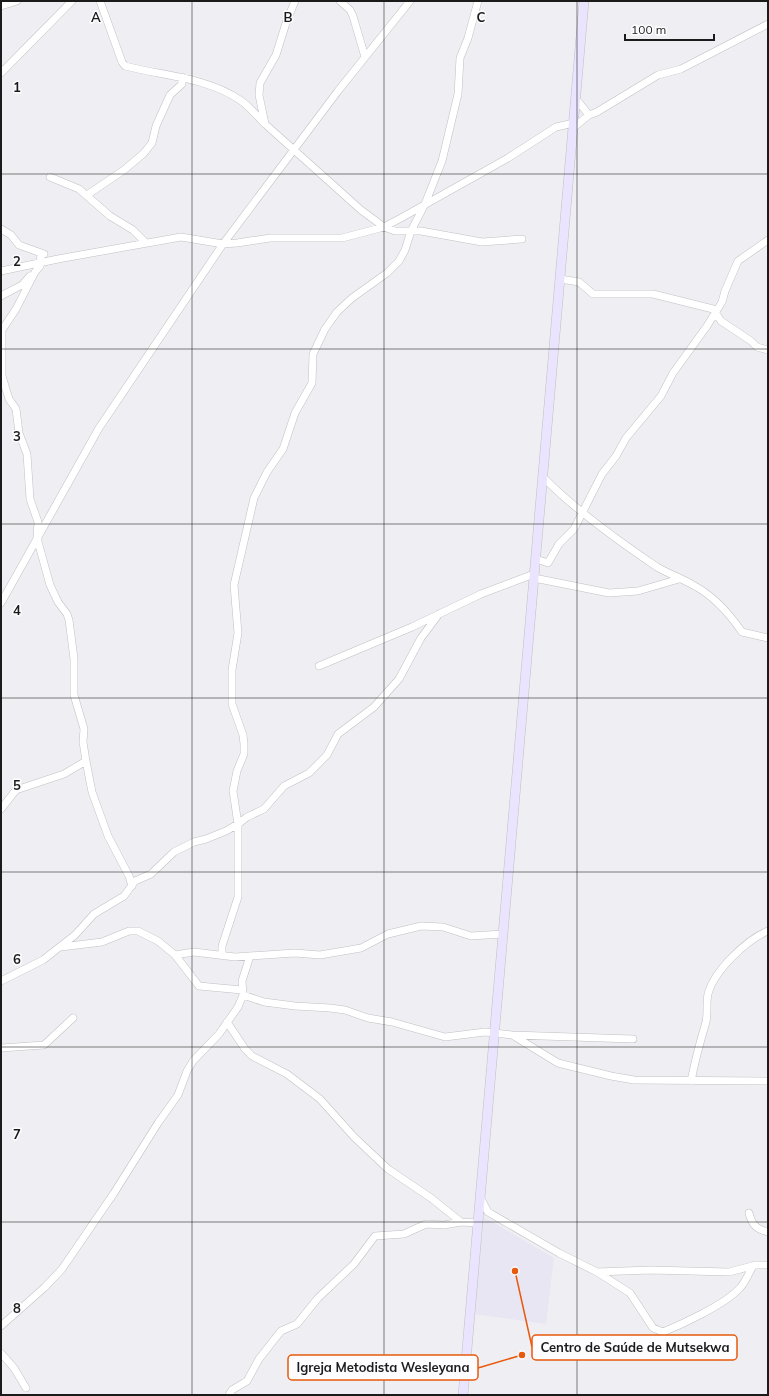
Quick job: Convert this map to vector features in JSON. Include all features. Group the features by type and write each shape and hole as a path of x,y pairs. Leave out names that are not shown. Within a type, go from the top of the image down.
{"street":[{"path":"1,6 18,1"},
{"path":"1,73 72,1"},
{"path":"100,1 119,56 125,66 182,77 210,86 241,101 294,151 340,189 361,210 384,227 395,231 411,231 482,242 522,239"},
{"path":"265,124 259,95 260,83 276,55 295,1"},
{"path":"340,1 353,16 365,57"},
{"path":"1,603 103,422 223,244 365,57 410,1"},
{"path":"222,955 222,946 238,897 238,824 233,791 234,783 244,754 243,735 232,704 232,670 238,634 233,589 254,498 267,472 283,449 295,413 312,383 313,354 321,335 337,312 352,298 387,272 399,261 405,250 411,231 425,204 442,161 458,94 460,58 468,38 478,1"},
{"path":"462,1395 480,1195 489,1033 495,1021 584,1"},
{"path":"1,271 42,262 181,237 223,244 237,244 270,238 342,238 384,227 508,158 556,127 573,125 658,75 681,68 768,24"},
{"path":"87,195 124,170 143,154 152,143 156,126 170,95 182,84 182,77"},
{"path":"576,99 589,115"},
{"path":"50,177 79,189 110,216 133,230 146,243"},
{"path":"1,229 11,235 19,245 58,259"},
{"path":"536,559 548,563 559,544 574,529 602,474 616,456 626,438 661,396 673,373 722,302 725,291 738,261 768,240"},
{"path":"41,253 42,262 35,272 16,309 2,330 2,376 9,399 16,409 19,433 27,454 30,499 38,522 38,538 50,585 58,602 67,614 72,633 74,696 84,729 83,742 92,792 108,836 129,876 132,886"},
{"path":"1,296 22,285 35,272"},
{"path":"560,279 579,282 593,294 653,294 712,308 721,321 751,341 757,347 768,350"},
{"path":"543,477 559,493 630,548 670,575 693,585 723,606 742,632 768,638"},
{"path":"319,666 439,614 481,594 534,576 609,593 638,590 679,579"},
{"path":"1,982 43,960 79,931 94,914 124,896 135,881 152,874 181,847 220,834 247,817 264,809 284,786 309,773 327,755 338,734 378,703 399,679 421,638 439,614"},
{"path":"1,809 16,790 64,774 86,761"},
{"path":"175,955 194,952 231,957 296,953 320,955 352,950 370,944 379,937 421,926 443,927 471,936 503,934"},
{"path":"57,948 102,942 133,930 158,941 175,955 199,986 242,992 264,1002 345,1010 368,1018 392,1022 445,1037 489,1033 633,1039"},
{"path":"691,1081 707,1018 707,1002 711,986 725,966 746,943 768,931"},
{"path":"1,1326 62,1269 114,1193 158,1123 178,1095 187,1071 193,1061 219,1034 238,1007 250,956"},
{"path":"1,1048 44,1045 73,1018"},
{"path":"227,1022 252,1056 287,1074 320,1100 354,1137 388,1169 431,1198 461,1222"},
{"path":"512,1035 558,1063 634,1080 768,1081"},
{"path":"480,1195 488,1212 597,1272 630,1293 653,1328 662,1332 693,1318 733,1294 742,1286 753,1266"},
{"path":"478,1220 482,1213 488,1212"},
{"path":"749,1213 752,1224 760,1230 768,1232"},
{"path":"229,1395 232,1390 247,1381 260,1359 282,1331 297,1324 318,1298 354,1264 376,1236 404,1234 426,1224 444,1225 478,1220"},
{"path":"597,1272 650,1270 729,1272 753,1266 768,1265"},
{"path":"1,1353 14,1368 26,1388"}],"shaded area":[{"path":"484,1217 554,1258 546,1324 473,1314"}],"place":[{"name":"Centro de Saúde de Mutsekwa","path":"515,1271"},
{"name":"Igreja Metodista Wesleyana","path":"522,1355"}]}
